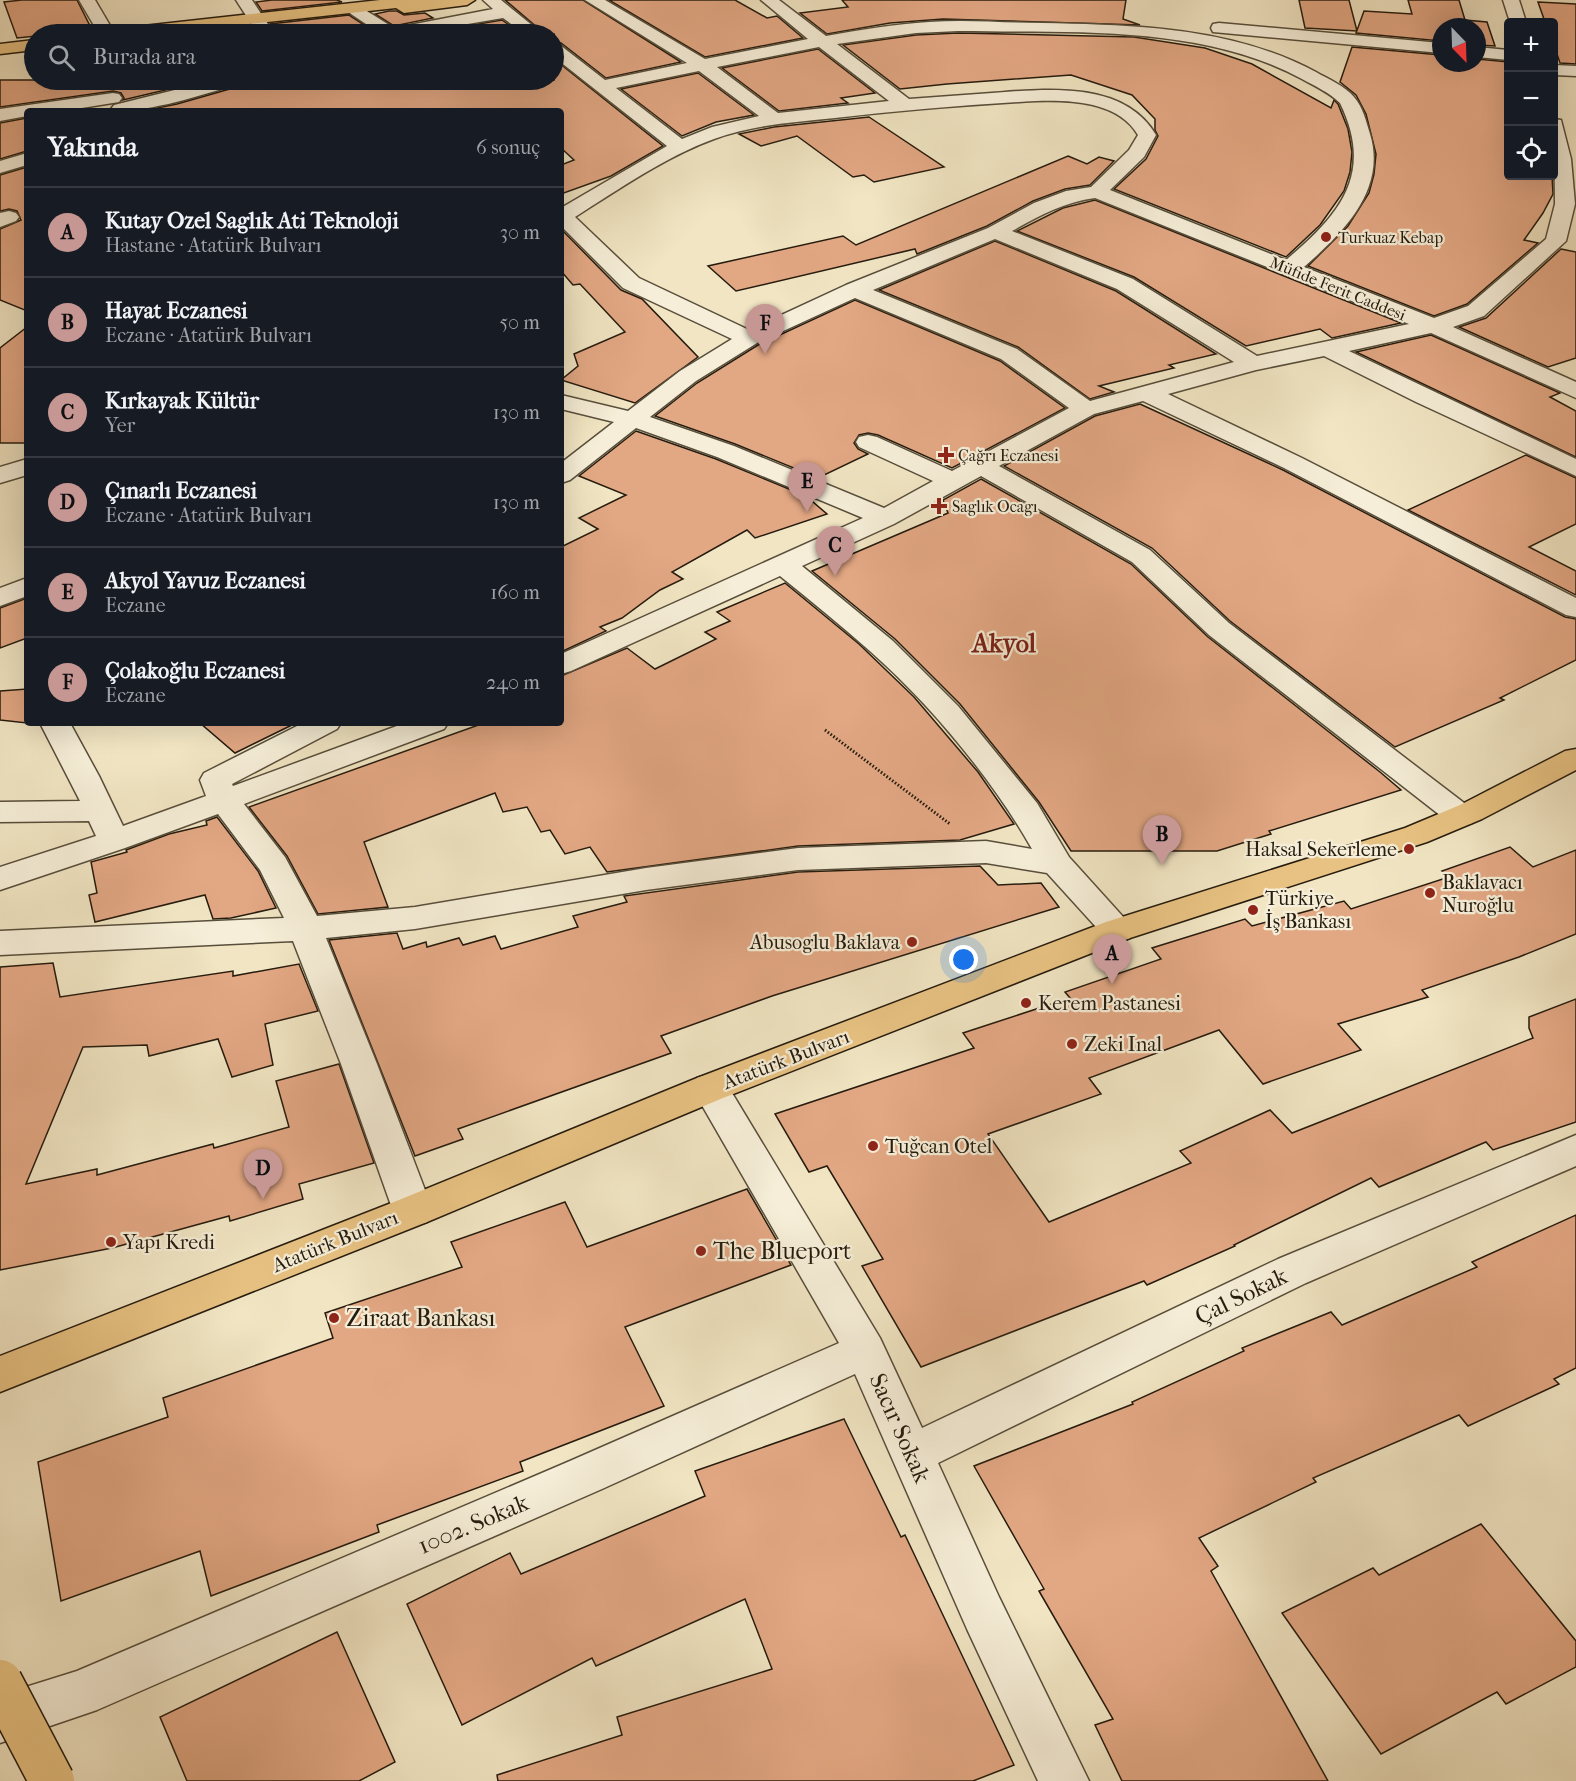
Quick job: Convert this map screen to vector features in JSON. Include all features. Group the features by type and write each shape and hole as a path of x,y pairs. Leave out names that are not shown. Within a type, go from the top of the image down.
{"main road":[{"path":"236,24 414,2 461,0"},
{"path":"226,24 356,12 414,2"},
{"path":"0,51 24,48"},
{"name":"Atatürk Bulvarı","path":"0,1374 413,1211 710,1088 1118,930 1416,835 1461,816 1576,758"},
{"path":"0,1682 52,1781"}],"street":[{"path":"87,0 101,24"},
{"path":"244,0 259,21"},
{"path":"491,0 522,24"},
{"path":"593,0 703,65 774,119"},
{"path":"769,0 905,105"},
{"path":"1511,0 1517,18"},
{"path":"356,12 375,24"},
{"path":"444,24 507,12"},
{"path":"1149,33 1211,27 1432,47"},
{"path":"602,86 822,40 919,28 1072,29 1149,33 1225,43 1294,67 1348,99 1365,143 1365,172 1349,209 1326,237 1290,268"},
{"path":"1486,53 1504,55"},
{"path":"564,57 681,148"},
{"path":"1558,70 1576,72"},
{"path":"108,90 118,106"},
{"path":"154,90 158,101"},
{"path":"92,108 158,101 197,90"},
{"path":"564,214 706,136 774,119 905,105 1047,95 1082,98 1127,113 1142,123 1147,135 1137,153 1097,192 1073,195 1041,207 995,232 854,290 749,338 688,376 564,473"},
{"path":"0,115 24,113"},
{"path":"564,664 885,518 1086,409 1253,364 1433,326 1476,311 1556,241 1565,204 1561,159 1554,126"},
{"path":"0,167 24,160"},
{"name":"Müfide Ferit Caddesi","path":"1097,192 1433,326 1576,391"},
{"path":"564,219 630,283 749,338"},
{"path":"995,232 1125,284 1253,364"},
{"path":"854,290 1010,354 1086,409"},
{"path":"1326,348 1576,468"},
{"path":"1148,394 1293,463 1576,609"},
{"path":"564,403 630,419 743,459 885,518"},
{"path":"868,442 953,481"},
{"path":"981,466 1141,556 1219,629 1461,816"},
{"path":"0,475 24,468"},
{"path":"784,565 883,647 948,712 1026,810 1057,864 1118,930"},
{"path":"0,598 24,587"},
{"path":"57,726 84,776 114,841"},
{"path":"320,726 215,780 223,799 274,865 306,929 413,1211"},
{"path":"0,879 114,841 426,726"},
{"path":"0,812 100,811"},
{"path":"0,943 306,929 415,918 646,879 798,859 986,852 1057,864"},
{"name":"Sacır Sokak","path":"710,1088 865,1350 983,1613 1064,1781"},
{"name":"Çal Sokak","path":"912,1454 1292,1271 1576,1150"},
{"name":"1002. Sokak","path":"0,1719 80,1693 586,1475 865,1350"}],"path":[{"path":"825,730 986,852"}],"building":[{"path":"77,0 89,24 24,24 24,37 17,38 4,2"},
{"path":"337,0 342,2 262,11 256,2"},
{"path":"505,0 583,0 681,62 606,78 564,45 564,24 533,24"},
{"path":"609,0 735,0 767,18 777,16 803,38 705,57"},
{"path":"842,0 1126,0 1123,19 1140,25 943,19 890,23 827,34 800,13 848,7"},
{"path":"1299,0 1349,0 1357,31 1305,28"},
{"path":"1408,0 1459,0 1464,18 1432,18 1432,40 1356,33 1364,11 1412,14"},
{"path":"1538,2 1576,4 1576,64 1560,63 1558,18 1544,18"},
{"path":"397,11 404,15 425,13 433,18 404,24 391,24 375,14"},
{"path":"349,15 363,24 270,24"},
{"path":"502,20 508,24 478,24"},
{"path":"1486,22 1487,22 1495,46 1486,46"},
{"path":"958,33 1134,37 1205,48 1252,64 1331,108 1334,100 1338,104 1348,129 1352,152 1350,172 1344,191 1320,225 1286,257 1114,189 1146,159 1158,136 1155,130 1155,119 1132,95 1071,75 900,89 843,45 916,35"},
{"path":"1352,47 1432,54 1432,72 1486,72 1486,60 1504,62 1504,180 1552,180 1553,194 1524,240 1538,243 1467,304 1434,316 1308,266 1348,226 1369,193 1374,174 1376,154 1366,114 1356,95 1340,82"},
{"path":"818,49 875,93 841,98 848,103 779,111 722,68"},
{"path":"564,67 663,146 611,176 564,193 564,164 574,160 564,151 564,108 157,108 226,90 564,90"},
{"path":"698,73 754,115 716,122 682,136 621,89"},
{"path":"0,80 24,80 24,90 166,90 123,100 121,93 113,91 0,107"},
{"path":"869,117 944,167 874,182 864,175 853,177 797,136 761,146 739,134 774,127"},
{"path":"24,119 24,152 0,159 0,123"},
{"path":"1068,156 1087,164 1099,157 1114,161 1090,185 1065,189 1033,201 987,226 917,254 915,249 736,291 708,266 843,236 856,245"},
{"path":"24,168 24,310 0,300 0,229 21,220 17,211 9,209 0,211 0,175"},
{"path":"1095,200 1401,323 1332,338 1320,329 1246,346 1134,277 1017,231 1063,208"},
{"path":"564,232 621,290 642,299 698,357 635,403 564,381 564,378 578,366 574,354 625,332 580,284 573,285 564,274"},
{"path":"995,241 1116,291 1216,354 1169,365 1174,368 1099,386 1114,392 1090,399 1018,347 879,290"},
{"path":"1561,249 1576,252 1576,358 1548,367 1459,327 1486,318"},
{"path":"855,300 1000,361 1065,408 952,468 878,435 868,433 859,435 854,443 858,449 868,454 818,478 735,444 655,416 697,383 758,345"},
{"path":"24,329 24,443 0,443 0,348"},
{"path":"1431,335 1560,393 1550,397 1576,411 1576,457 1356,352"},
{"path":"1140,404 1283,470 1565,617 1576,619 1576,660 1500,698 1504,700 1395,747 1230,621 1152,548 1004,466 1095,416"},
{"path":"636,431 716,459 806,496 827,514 755,538 747,530 672,572 683,579 660,590 622,618 600,627 606,631 564,651 564,546 598,529 579,518 626,495 579,476"},
{"path":"1526,455 1576,478 1576,524 1529,547 1576,571 1576,595 1408,510"},
{"path":"981,479 1131,564 1208,637 1401,790 1269,831 1271,834 1217,851 1071,851 1039,802 960,704 895,639 812,571 948,513 943,500"},
{"path":"785,583 859,644 914,697 978,772 1014,824 960,840 798,846 607,872 590,847 565,854 550,830 541,832 527,807 503,812 495,793 364,842 388,907 318,914 287,856 249,807 476,726 564,726 564,675 627,648 655,669 716,639 705,632 730,621 717,612"},
{"path":"24,599 24,639 0,648 0,608"},
{"path":"24,689 24,723 0,720 0,691"},
{"path":"204,726 290,726 235,753"},
{"path":"217,817 258,871 276,908 231,918 213,919 205,895 95,922 89,895 97,893 91,862 127,852 126,850 169,834 207,825 206,821"},
{"path":"1510,847 1533,867 1576,850 1576,934 1519,957 1422,990 1428,997 1338,1024 1361,1050 1263,1084 1219,1030 1089,1078 1101,1094 988,1134 1049,1222 1191,1163 1180,1151 1270,1110 1292,1133 1533,1038 1529,1028 1529,1017 1576,999 1576,1122 1493,1150 1486,1142 1379,1187 1371,1178 1235,1246 1147,1285 1144,1281 921,1367 862,1266 883,1259 827,1166 809,1172 775,1114 974,1048 963,1033 1070,998 1065,992 1161,959 1152,948 1245,919 1252,926 1344,901 1351,909 1449,877 1442,871"},
{"path":"980,866 998,885 1041,883 1059,907 772,996 661,1036 671,1053 458,1129 463,1139 415,1156 329,940 397,933 403,949 426,942 427,947 459,938 463,945 495,936 501,949 578,927 573,916 627,902 624,896 798,872"},
{"path":"53,963 60,997 233,971 233,976 299,964 318,1011 265,1024 273,1065 232,1077 218,1039 149,1056 147,1045 83,1047 26,1184 97,1169 97,1175 213,1144 214,1148 289,1127 276,1081 339,1064 374,1163 299,1184 303,1199 230,1221 229,1216 112,1248 0,1270 0,967"},
{"path":"747,1189 791,1265 625,1327 664,1406 520,1462 523,1471 377,1525 379,1532 211,1596 200,1551 61,1601 38,1462 168,1417 163,1398 333,1338 325,1313 462,1267 451,1242 565,1202 587,1247"},
{"path":"1576,1215 1576,1368 1554,1379 1559,1384 1468,1426 1459,1415 1313,1478 1316,1482 1199,1538 1218,1566 1211,1571 1328,1781 1122,1781 1095,1725 1113,1719 1039,1591 1044,1589 974,1466 1133,1404 1132,1402 1244,1351 1242,1348 1331,1312 1342,1325 1477,1267 1472,1262"},
{"path":"844,1419 901,1537 905,1535 1014,1765 973,1781 498,1781 497,1775 622,1735 617,1717 772,1669 745,1599 596,1666 592,1658 462,1725 407,1604 510,1553 521,1574 705,1496 695,1471"},
{"path":"1481,1524 1576,1641 1576,1667 1506,1704 1497,1692 1381,1754 1282,1613 1373,1568 1379,1575"},
{"path":"337,1632 395,1762 359,1781 187,1781 160,1717"}],"place":[{"name":"Turkuaz Kebap","path":"1326,237"},
{"name":"Çolakoğlu Eczanesi","path":"765,354"},
{"name":"Çağrı Eczanesi","path":"946,455"},
{"name":"Saglık Ocagı","path":"939,506"},
{"name":"Akyol Yavuz Eczanesi","path":"807,512"},
{"name":"Kırkayak Kültür","path":"835,576"},
{"name":"Haksal Sekerleme","path":"1409,849"},
{"name":"Hayat Eczanesi","path":"1162,865"},
{"name":"Baklavacı Nuroğlu","path":"1430,893"},
{"name":"Türkiye İş Bankası","path":"1253,910"},
{"name":"Abusoglu Baklava","path":"912,942"},
{"name":"Kutay Ozel Saglık Ati Teknoloji","path":"1112,984"},
{"name":"Kerem Pastanesi","path":"1026,1003"},
{"name":"Zeki Inal","path":"1072,1044"},
{"name":"Tuğcan Otel","path":"873,1146"},
{"name":"Çınarlı Eczanesi","path":"263,1199"},
{"name":"Yapı Kredi","path":"111,1242"},
{"name":"The Blueport","path":"701,1251"},
{"name":"Ziraat Bankası","path":"334,1318"}],"district":[{"name":"Akyol","path":"1004,643"}]}
